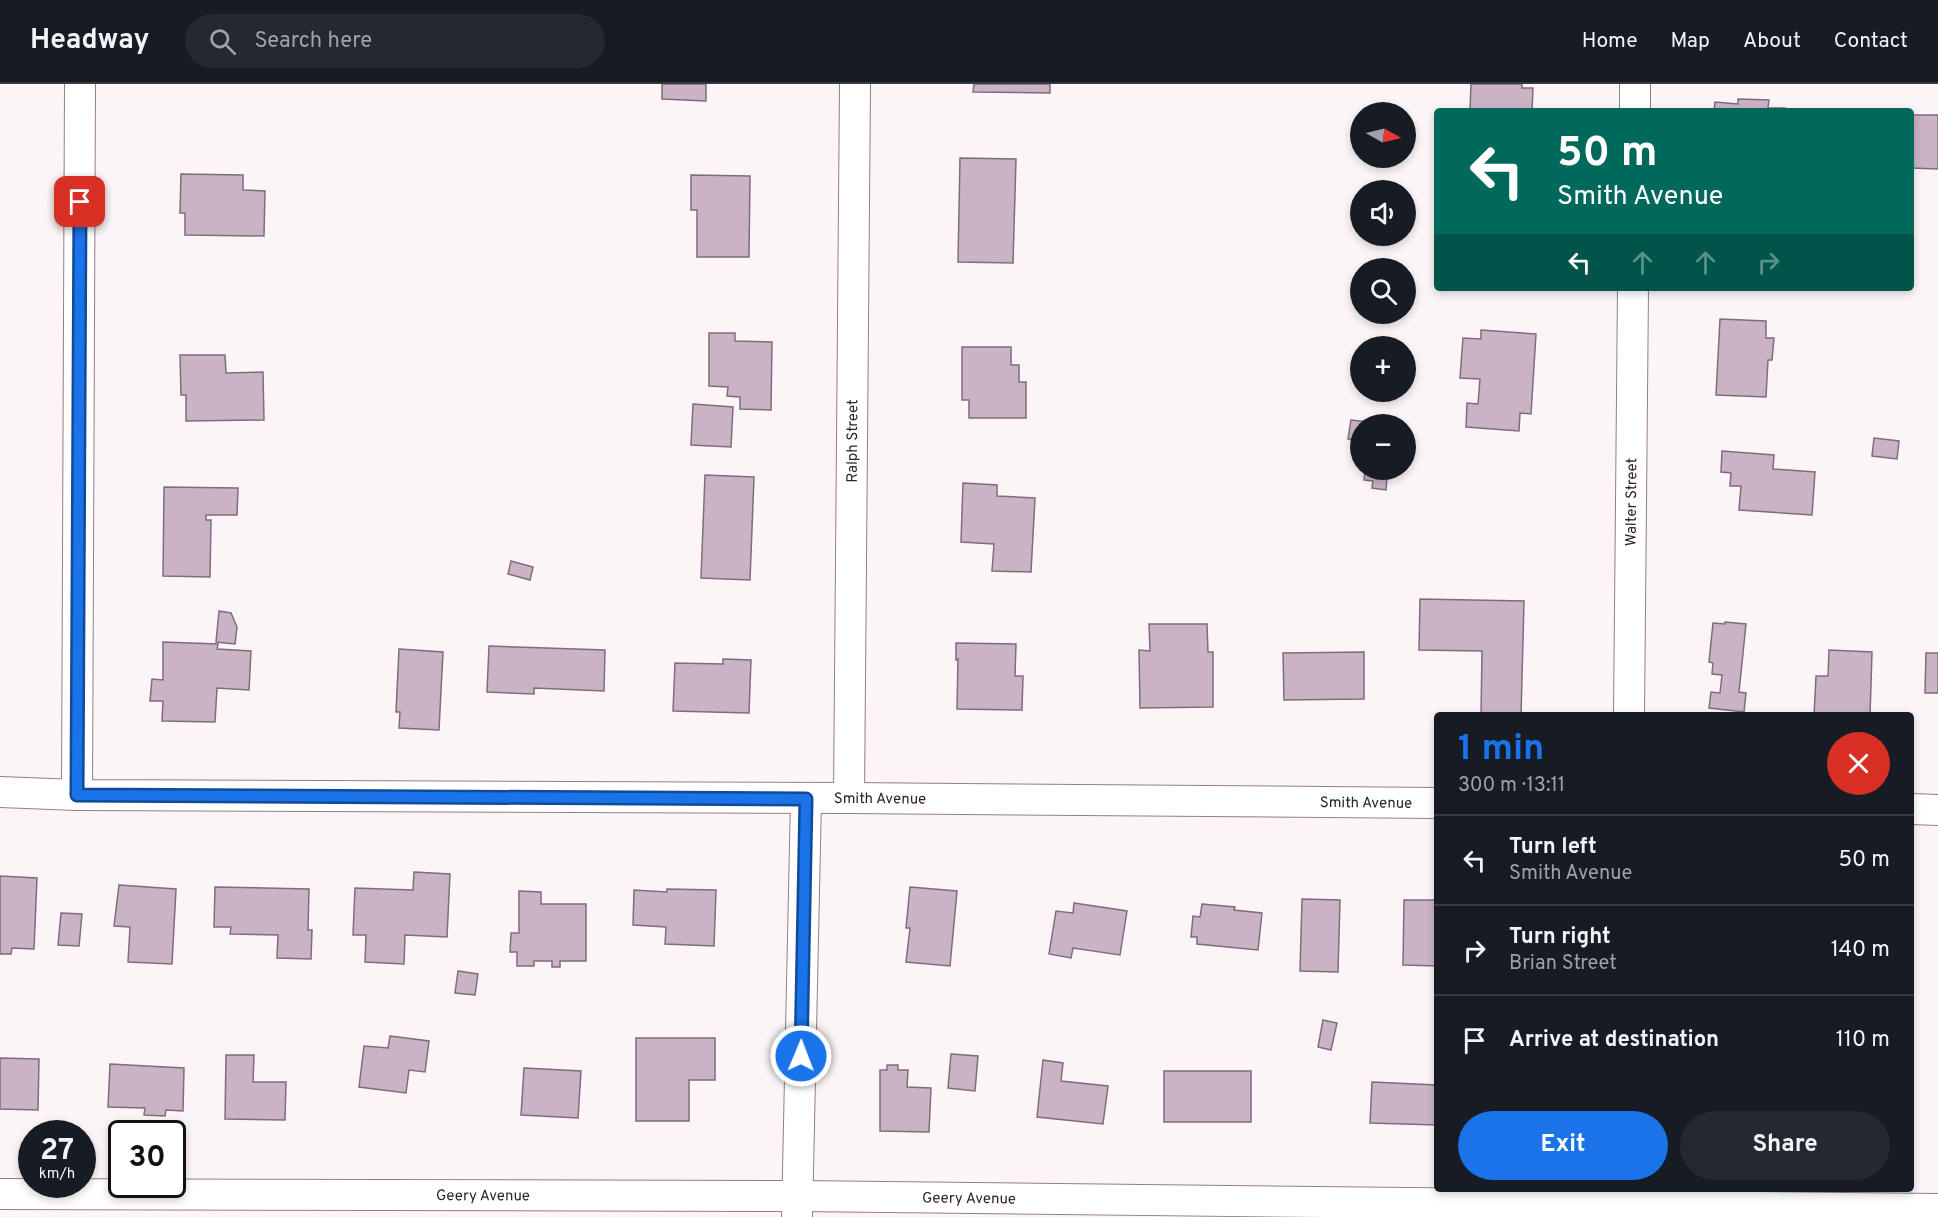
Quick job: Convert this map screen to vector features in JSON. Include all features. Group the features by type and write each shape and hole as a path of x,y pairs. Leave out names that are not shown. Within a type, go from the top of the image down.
{"street":[{"path":"77,795 80,84"},
{"name":"Ralph Street","path":"849,798 855,84"},
{"path":"1635,84 1635,108"},
{"name":"Walter Street","path":"1629,712 1633,291"},
{"name":"Smith Avenue","path":"0,792 77,795 1434,803"},
{"path":"798,1206 806,799"},
{"path":"1914,809 1938,810"},
{"name":"Geery Avenue","path":"0,1194 798,1206 1938,1209"}],"building":[{"path":"662,84 706,84 706,101 662,99"},
{"path":"974,84 1050,84 1050,93 973,92"},
{"path":"1471,84 1522,84 1522,88 1533,88 1532,108 1470,108"},
{"path":"1738,99 1769,100 1768,108 1714,108 1715,102 1738,104"},
{"path":"1914,115 1938,115 1938,169 1914,168"},
{"path":"960,158 1016,159 1013,263 958,262"},
{"path":"181,174 243,175 243,190 265,191 264,236 185,235 185,213 180,213"},
{"path":"691,175 750,176 749,257 697,257 697,210 691,210"},
{"path":"1720,319 1766,321 1766,338 1774,338 1772,360 1768,360 1766,397 1716,395"},
{"path":"1481,330 1536,334 1531,414 1520,413 1519,431 1466,427 1467,403 1478,404 1480,379 1460,378 1463,338 1481,339"},
{"path":"709,333 735,333 735,341 772,342 771,410 740,409 740,397 727,396 728,387 709,386"},
{"path":"962,347 1011,347 1011,365 1019,365 1019,382 1026,382 1026,418 969,418 969,400 962,400"},
{"path":"180,355 225,355 226,373 263,372 264,420 186,421 186,395 181,395"},
{"path":"693,404 733,407 731,447 691,445"},
{"path":"1874,438 1899,441 1897,459 1872,456"},
{"path":"1722,451 1774,455 1773,469 1815,472 1812,515 1739,510 1741,486 1730,486 1731,473 1721,472"},
{"path":"705,475 754,477 750,580 701,578"},
{"path":"1364,480 1387,480 1386,490 1372,488 1373,481"},
{"path":"963,483 997,485 997,496 1035,498 1031,572 992,571 994,544 961,542"},
{"path":"164,487 238,488 237,515 206,515 206,520 211,520 210,577 163,576"},
{"path":"511,561 533,567 530,580 508,574"},
{"path":"1420,599 1524,601 1521,712 1481,712 1482,651 1419,650"},
{"path":"219,611 231,613 237,627 235,644 216,642"},
{"path":"1725,622 1746,624 1739,692 1746,693 1744,712 1709,708 1711,692 1720,693 1722,675 1712,674 1713,663 1709,662 1713,623 1725,624"},
{"path":"1149,624 1207,624 1208,652 1213,652 1213,707 1140,708 1139,650 1150,651"},
{"path":"163,642 218,644 217,649 251,651 249,690 217,688 215,722 162,721 163,701 150,701 152,679 163,680"},
{"path":"956,643 1016,644 1015,676 1023,676 1022,710 957,709"},
{"path":"489,646 605,650 604,691 534,688 534,694 487,692"},
{"path":"399,649 443,652 439,730 399,728 400,712 396,712"},
{"path":"1829,650 1872,652 1870,712 1814,712 1816,676 1828,676"},
{"path":"1364,652 1364,699 1284,700 1283,653"},
{"path":"1926,653 1938,653 1938,693 1925,693"},
{"path":"723,659 751,660 749,713 673,711 675,663 723,664"},
{"path":"414,872 450,874 447,937 405,935 404,964 365,962 366,935 353,935 355,888 413,890"},
{"path":"0,876 37,878 34,949 12,948 11,954 0,954"},
{"path":"119,885 176,889 172,964 128,962 130,927 114,926"},
{"path":"215,887 309,889 308,930 312,930 311,959 277,958 278,935 230,934 231,927 214,927"},
{"path":"910,887 957,891 950,966 906,962 910,928 906,928"},
{"path":"667,889 716,890 714,946 665,944 666,927 633,925 634,890 667,892"},
{"path":"519,891 541,892 541,904 586,904 586,961 560,961 560,967 552,967 552,961 534,961 534,966 517,966 517,952 510,952 511,933 519,933"},
{"path":"1302,899 1340,900 1338,972 1300,971"},
{"path":"1404,900 1434,900 1434,966 1403,965"},
{"path":"1074,903 1127,911 1120,955 1073,948 1071,958 1049,954 1056,911 1073,913"},
{"path":"1202,904 1235,907 1234,910 1262,913 1258,950 1197,944 1197,937 1191,937 1193,916 1200,917"},
{"path":"61,913 82,914 79,946 58,945"},
{"path":"458,971 478,974 475,995 455,993"},
{"path":"1323,1020 1337,1023 1331,1050 1318,1047"},
{"path":"390,1036 429,1041 425,1072 409,1070 406,1093 359,1087 364,1046 388,1048"},
{"path":"636,1038 715,1038 715,1080 689,1080 689,1121 636,1121"},
{"path":"951,1054 978,1056 975,1091 948,1088"},
{"path":"226,1055 254,1055 253,1082 286,1082 285,1120 225,1119"},
{"path":"0,1058 39,1059 38,1110 0,1109"},
{"path":"1043,1060 1063,1063 1061,1081 1108,1086 1103,1124 1037,1117"},
{"path":"110,1064 184,1068 183,1111 166,1110 165,1116 144,1115 145,1108 108,1107"},
{"path":"887,1065 898,1065 898,1070 908,1070 907,1087 931,1088 929,1132 880,1131 880,1070 887,1070"},
{"path":"524,1068 581,1071 578,1118 521,1115"},
{"path":"1164,1071 1251,1071 1251,1122 1164,1122"},
{"path":"1372,1082 1434,1085 1434,1125 1370,1123"}],"route":[{"path":"80,202 77,795 806,799 801,1056"}]}
